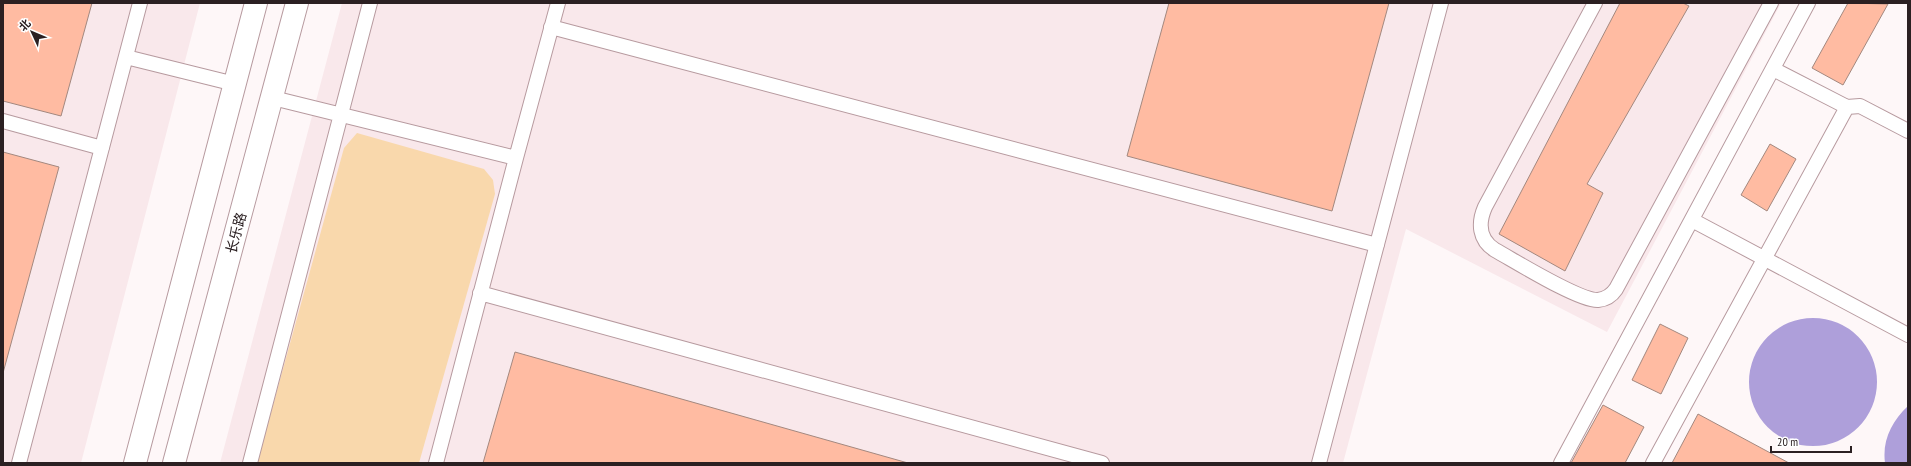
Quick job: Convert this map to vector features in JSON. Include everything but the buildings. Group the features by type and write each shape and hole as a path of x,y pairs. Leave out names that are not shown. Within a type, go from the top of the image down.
{"street":[{"path":"135,463 256,3"},
{"name":"长乐路","path":"174,463 297,3"}],"lane":[{"path":"19,463 140,3"},
{"path":"250,463 370,3"},
{"path":"436,463 558,3"},
{"path":"1319,463 1441,3"},
{"path":"1595,3 1485,207 1481,219 1480,231 1484,241 1495,250 1581,296 1598,300 1610,296 1616,289 1768,4"},
{"path":"1561,463 1808,3"},
{"path":"551,27 1377,245"},
{"path":"126,57 235,84"},
{"path":"1773,69 1847,107 1860,106 1908,131"},
{"path":"272,98 516,158"},
{"path":"1653,463 1847,107"},
{"path":"3,121 102,148"},
{"path":"1692,220 1908,335"},
{"path":"480,293 1102,463"}],"shaded area":[{"path":"3,3 200,3 81,463 3,463"},
{"path":"342,3 1781,3 1607,332 1406,229 1343,463 220,463"},
{"path":"357,133 484,169 493,180 495,194 419,463 257,463 344,148"},
{"path":"1819,318 1843,325 1854,332 1863,341 1872,357 1876,369 1876,395 1870,412 1863,423 1854,432 1843,439 1826,445 1807,446 1783,439 1772,432 1763,423 1756,412 1750,395 1749,376 1756,352 1763,341 1772,332 1783,325 1800,319"},
{"path":"1908,406 1908,463 1885,463 1885,446 1889,432 1897,418"}]}
